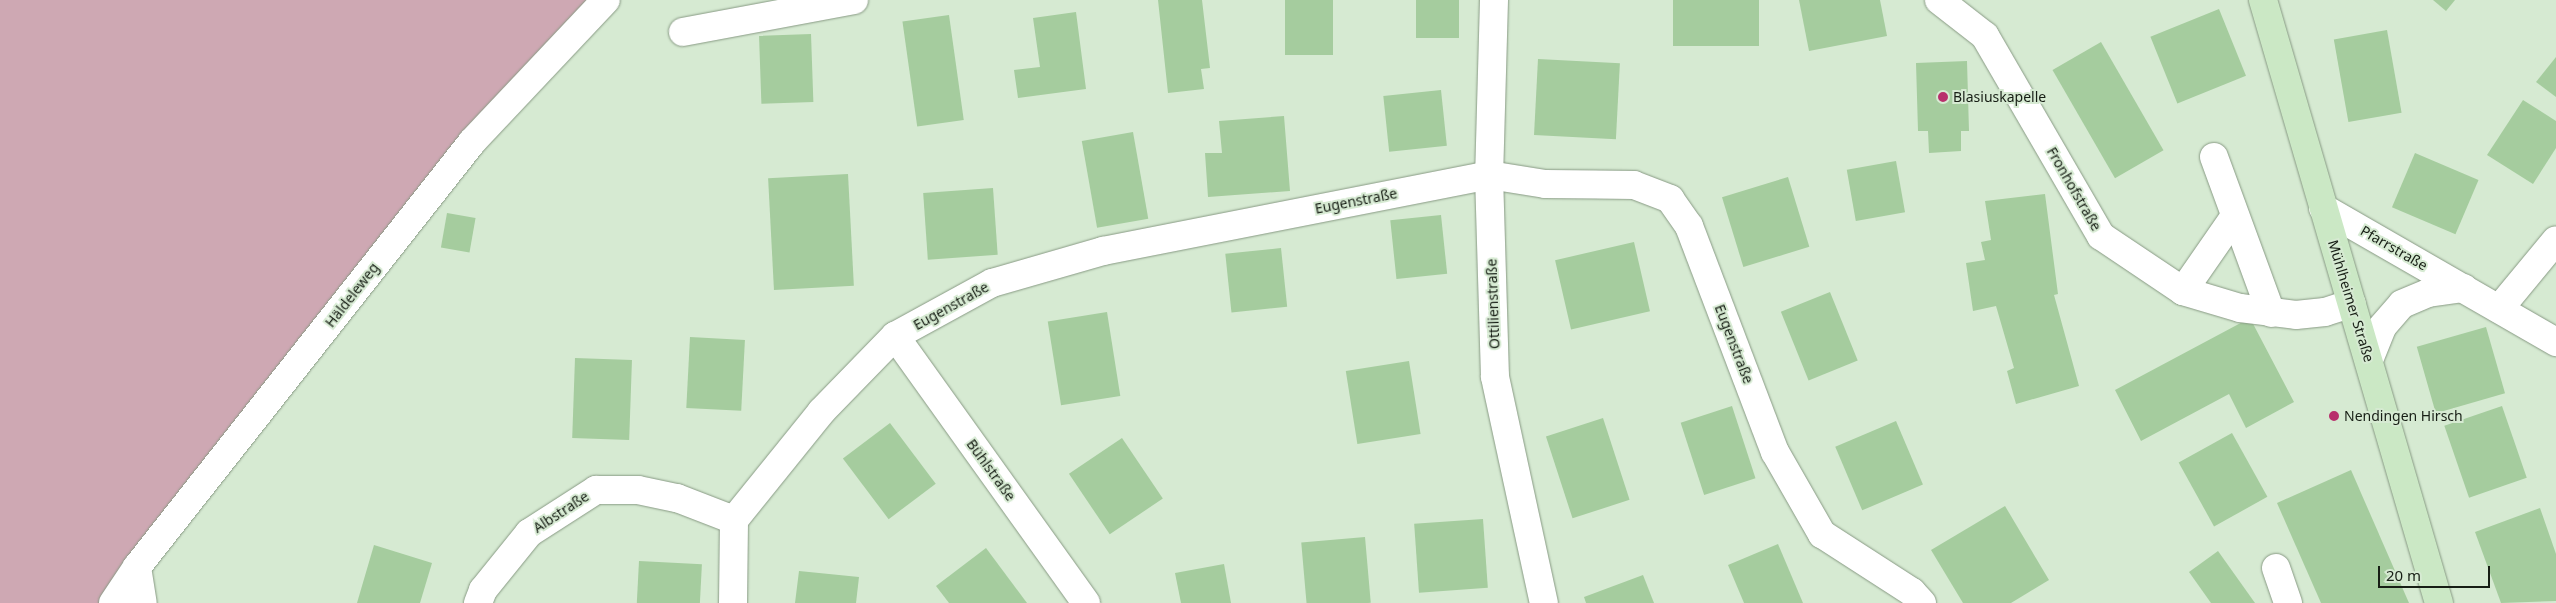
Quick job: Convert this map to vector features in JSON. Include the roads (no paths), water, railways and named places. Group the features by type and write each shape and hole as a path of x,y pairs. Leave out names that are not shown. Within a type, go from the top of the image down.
{"main road":[{"name":"Mühlheimer Straße","path":"2263,0 2439,603"}],"street":[{"name":"Häldeleweg","path":"113,603 137,567 472,142 606,0"},
{"path":"684,32 854,0"},
{"name":"Ottilienstraße","path":"1494,0 1489,175 1495,378 1543,603"},
{"name":"Fronhofstraße","path":"1939,0 1985,36 2101,236 2183,291 2240,308 2271,312 2326,312 2352,303"},
{"path":"2214,157 2271,312"},
{"name":"Eugenstraße","path":"734,520 821,412 896,336 992,283 1103,251 1489,175 1545,184 1634,185 1670,199 1689,226 1775,452 1822,534 1912,592 1922,603"},
{"name":"Pfarrstraße","path":"2324,208 2556,342"},
{"path":"2183,291 2235,216"},
{"path":"2499,309 2556,240"},
{"name":"Pfarrstraße","path":"2369,360 2382,327 2402,304 2428,293 2464,288"},
{"name":"Bühlstraße","path":"896,336 1086,603"},
{"name":"Albstraße","path":"478,603 483,590 529,533 596,490 638,490 678,498 734,520"},
{"path":"733,603 734,520"},
{"path":"137,567 143,603"},
{"path":"2276,568 2288,603"}],"place":[{"name":"Blasiuskapelle","path":"1943,97"},
{"name":"Nendingen Hirsch","path":"2334,416"}]}
